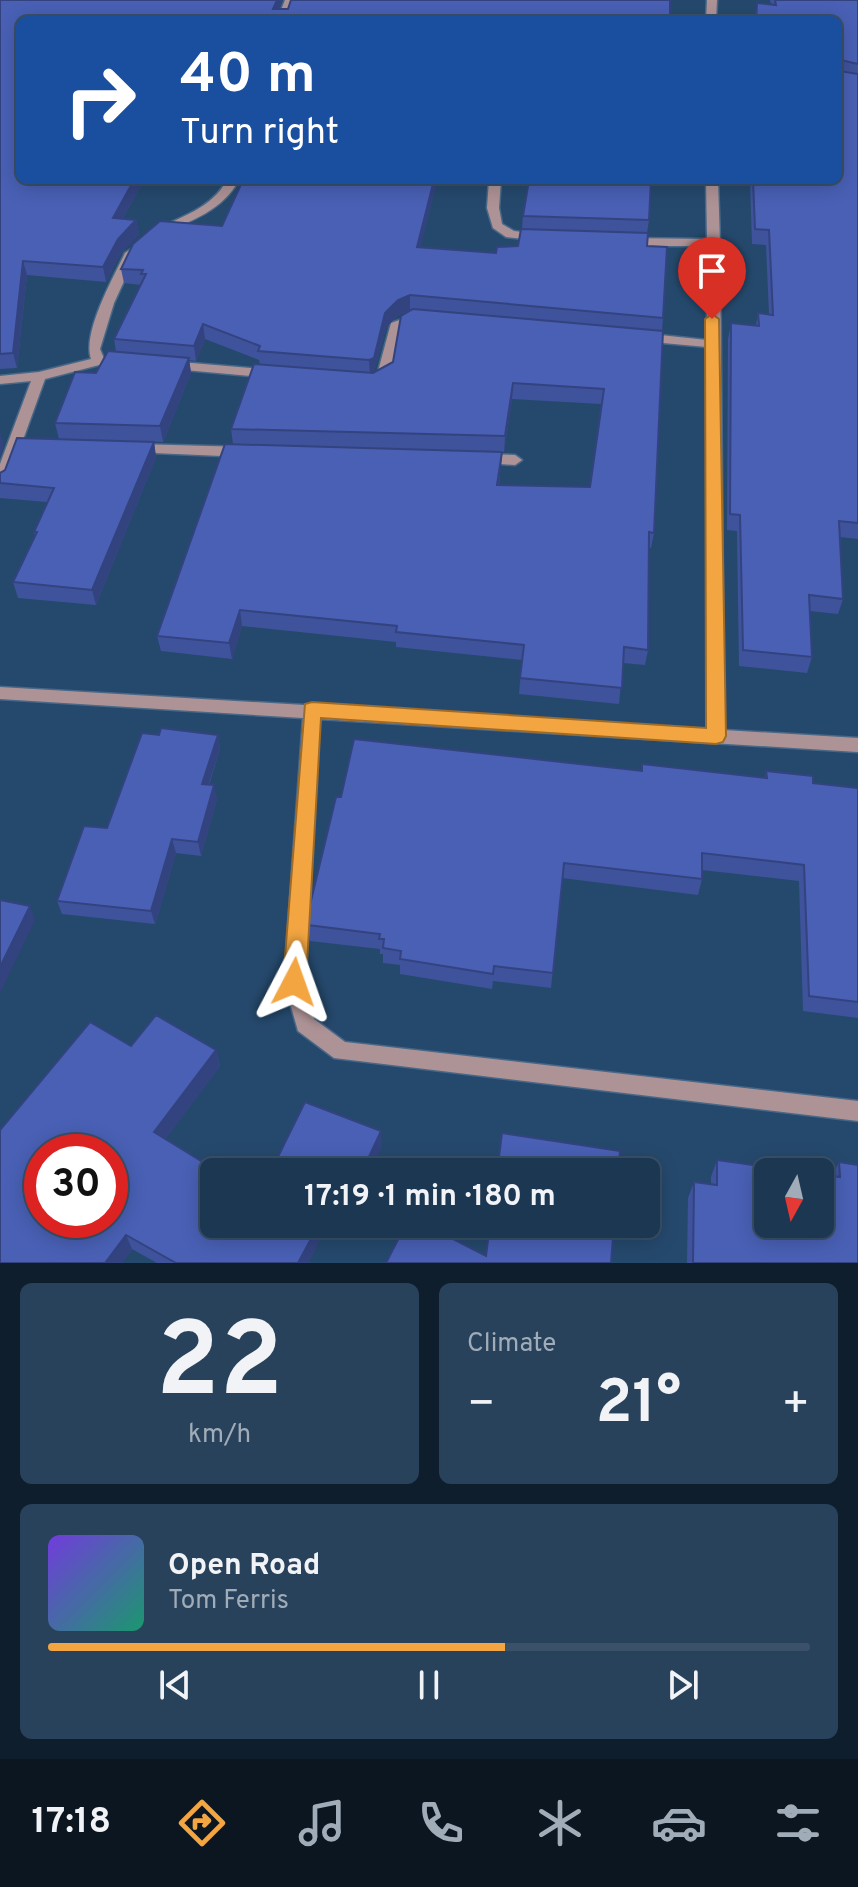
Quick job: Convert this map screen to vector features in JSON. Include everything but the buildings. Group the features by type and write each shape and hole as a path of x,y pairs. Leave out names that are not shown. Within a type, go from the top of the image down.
{"street":[{"path":"0,380 39,376 104,360 94,349 128,256 143,240 206,209 224,196 231,184"},
{"path":"495,184 491,219 497,229 513,236 561,239"},
{"path":"712,184 716,736"},
{"path":"608,241 714,243"},
{"path":"365,383 383,377 397,323 410,317 434,318"},
{"path":"619,335 711,344"},
{"path":"158,364 285,376"},
{"path":"0,484 39,376"},
{"path":"14,445 30,446"},
{"path":"124,448 265,452"},
{"path":"468,458 515,460"},
{"path":"0,693 858,745"},
{"path":"312,710 294,982 305,1024 341,1051 858,1111"}],"route":[{"path":"294,982 312,710 716,736 712,319"}]}
